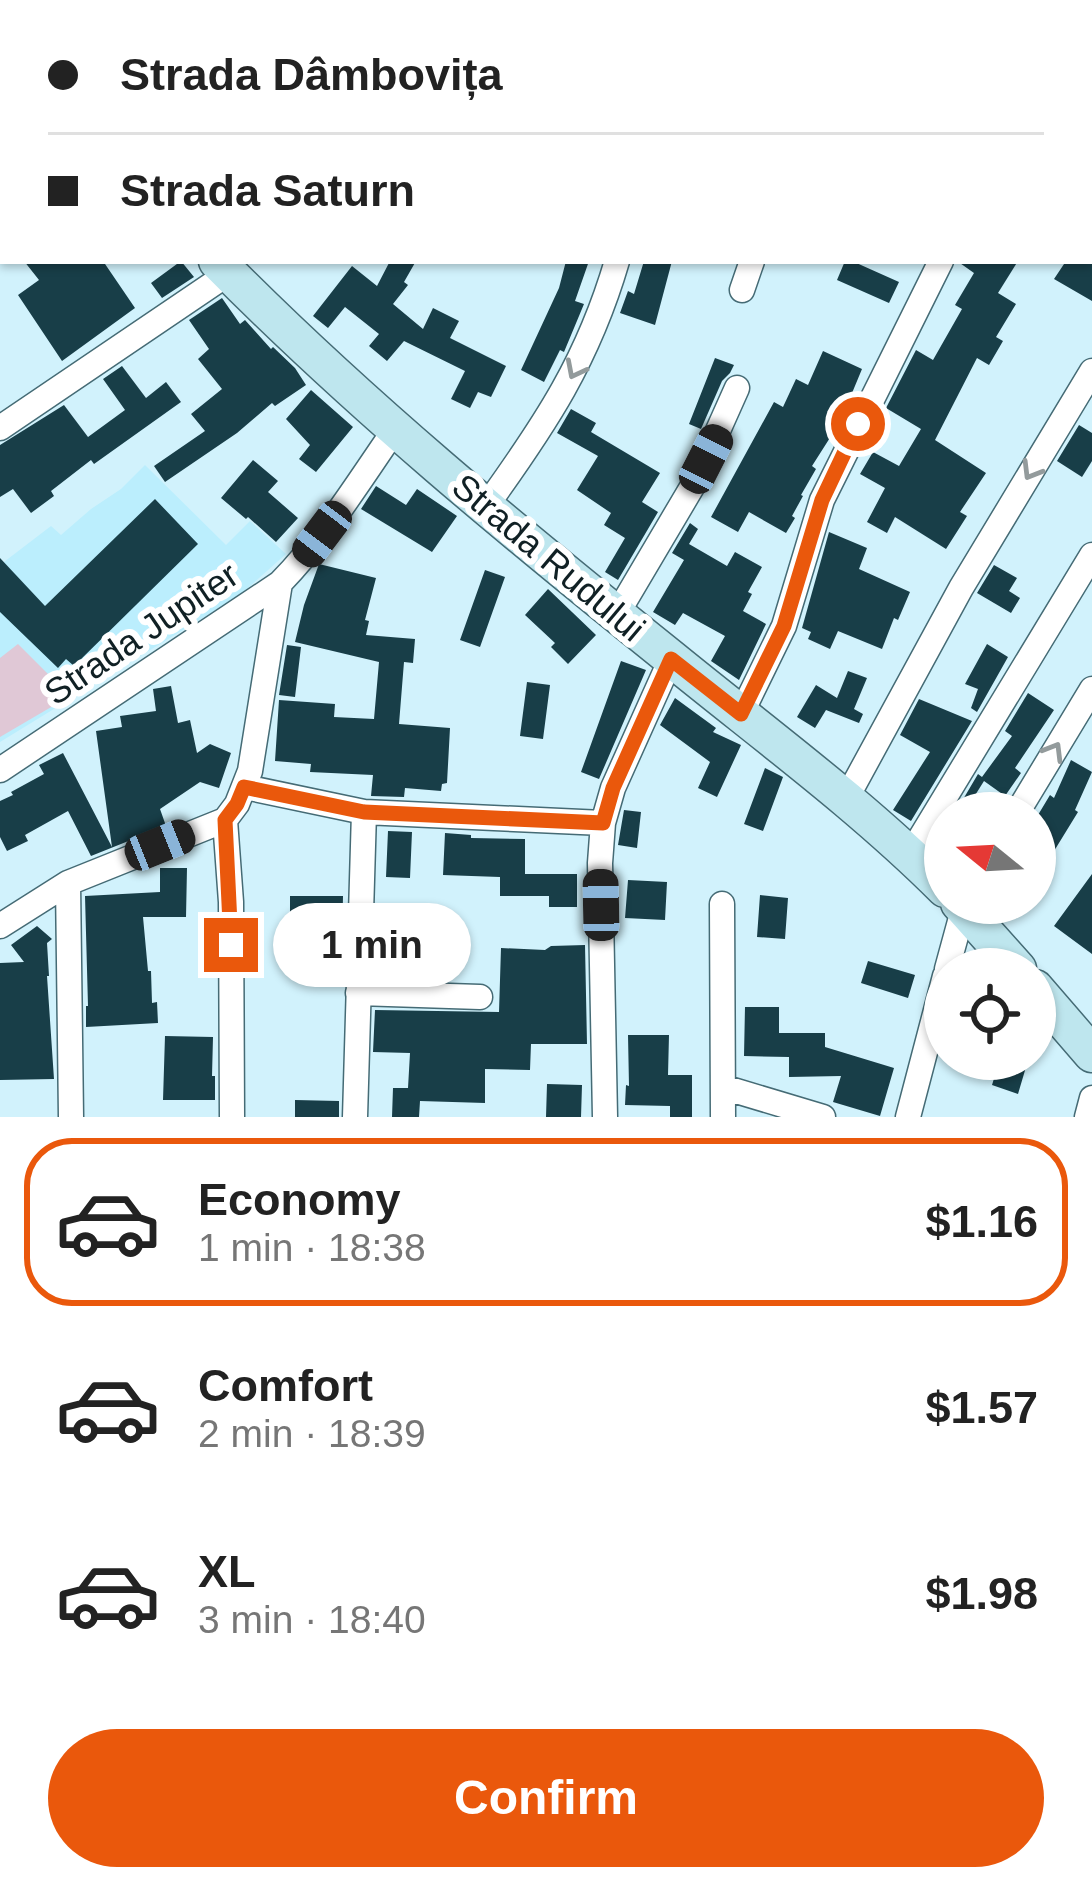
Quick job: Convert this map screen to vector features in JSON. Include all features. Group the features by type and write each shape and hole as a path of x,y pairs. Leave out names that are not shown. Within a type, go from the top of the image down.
{"main road":[{"name":"Strada Rudului","path":"223,267 396,428 924,868"},
{"name":"Strada Rudului","path":"978,924 999,948"},
{"path":"1056,1012 1092,1054"}],"street":[{"path":"487,505 574,372 592,335 615,264"},
{"path":"742,290 751,264"},
{"path":"741,714 784,626 822,500 940,264"},
{"path":"0,428 223,267"},
{"path":"845,799 961,588 1092,370"},
{"path":"616,614 694,482 737,388"},
{"name":"Strada Jupiter","path":"0,770 280,583 322,534 396,428"},
{"path":"910,855 1092,555"},
{"path":"0,926 68,884 225,820 244,787 256,744 280,583"},
{"path":"605,1117 603,823 613,788 671,659"},
{"path":"1030,792 1092,689"},
{"path":"244,787 364,812 603,823"},
{"path":"355,1117 364,812"},
{"path":"225,820 231,902 232,1117"},
{"path":"68,884 71,1117"},
{"path":"722,904 723,1117"},
{"path":"358,993 480,997"},
{"path":"908,1117 924,1056"},
{"path":"723,1087 823,1117"},
{"path":"1087,1117 1092,1098"}],"shaded area":[{"path":"145,465 226,545 250,521 286,554 240,595 0,742 0,565 51,526 61,535"},
{"path":"18,644 70,696 0,737 0,658"}],"building":[{"path":"26,264 105,264 135,308 62,361 18,295 39,280"},
{"path":"177,264 183,264 194,277 162,298 151,283"},
{"path":"388,264 414,264 404,282 408,285 393,304 423,329 433,308 459,321 450,338 506,366 491,397 478,392 470,408 451,399 465,371 404,341 387,361 369,346 379,334 345,307 328,328 313,316 352,266 377,286"},
{"path":"565,264 588,264 575,301 584,304 564,352 560,350 544,382 521,370"},
{"path":"643,264 671,264 655,325 620,313 628,291 634,294"},
{"path":"844,264 859,264 899,282 889,303 837,280"},
{"path":"961,264 1016,264 998,293 1016,304 996,337 1003,341 989,365 977,358 935,440 986,473 960,512 967,516 946,549 895,517 887,533 867,522 885,488 860,474 873,452 899,466 921,429 886,408 916,350 933,360 962,309 955,305 974,273"},
{"path":"1064,264 1092,264 1092,301 1054,279"},
{"path":"222,298 240,324 245,320 295,368 306,385 275,406 272,403 165,482 154,466 205,431 191,414 222,389 198,359 209,349 189,320"},
{"path":"823,351 862,369 840,422 812,466 816,469 786,533 749,512 738,532 711,517 774,402 783,407 796,379 808,385"},
{"path":"715,358 734,365 701,429 689,424"},
{"path":"122,366 146,398 166,382 181,402 94,464 91,460 31,513 13,489 0,497 0,445 64,405 88,437 125,410 103,379"},
{"path":"311,390 353,427 316,472 299,459 310,445 286,419"},
{"path":"571,409 596,423 591,432 660,473 642,502 658,512 618,580 605,572 625,538 604,525 611,513 577,490 598,456 557,433"},
{"path":"1079,425 1092,433 1092,461 1082,477 1057,461"},
{"path":"253,460 278,481 268,492 298,518 276,542 221,498"},
{"path":"376,486 406,505 417,489 457,516 432,552 361,509"},
{"path":"155,499 198,544 74,666 66,659 58,668 0,612 0,558 45,606"},
{"path":"690,523 698,529 689,544 727,566 735,552 762,567 743,611 766,624 739,680 711,661 725,636 683,613 675,625 653,612 684,560 672,553"},
{"path":"829,532 867,548 859,569 910,592 882,649 838,631 830,649 808,639 811,632 802,628"},
{"path":"319,564 376,578 366,635 415,639 413,663 404,662 399,724 450,728 447,783 441,791 405,788 404,797 371,796 373,775 310,772 311,764 275,761 279,700 335,704 334,717 374,719 379,662 295,642"},
{"path":"994,565 1017,578 1009,591 1020,598 1011,613 977,593"},
{"path":"485,570 505,577 480,647 460,640"},
{"path":"548,589 596,635 568,664 551,647 555,643 525,615"},
{"path":"987,644 1008,657 977,712 971,708 978,689 965,684"},
{"path":"287,645 301,647 295,697 279,695"},
{"path":"621,661 646,670 599,779 581,772"},
{"path":"848,671 867,678 854,709 863,714 859,723 826,710 815,728 797,717 816,685 837,698"},
{"path":"527,682 550,685 543,739 520,736"},
{"path":"171,686 178,723 190,720 197,753 210,744 231,753 219,788 200,782 160,809 166,826 91,856 68,811 7,851 0,837 0,801 44,774 39,765 63,753 112,847 96,731 122,727 120,716 156,711 153,689"},
{"path":"1028,693 1054,710 1015,768 1021,773 1008,792 984,781 977,792 967,792 1012,736 1005,731"},
{"path":"675,698 716,728 713,732 741,745 717,797 698,788 710,762 660,725"},
{"path":"919,699 972,721 929,792 924,792 911,821 893,810 930,752 900,735"},
{"path":"1071,760 1092,772 1078,812 1056,848 1056,794"},
{"path":"765,768 783,777 763,831 744,824"},
{"path":"624,810 641,812 637,848 618,845"},
{"path":"388,831 412,832 410,878 386,877"},
{"path":"445,833 525,839 525,874 577,874 577,907 549,907 549,896 500,896 500,877 443,875"},
{"path":"160,868 187,868 186,917 143,917 158,1023 86,1027 85,896 160,892"},
{"path":"1092,874 1092,954 1056,923"},
{"path":"628,880 667,882 665,920 625,918"},
{"path":"760,895 788,898 785,939 757,937"},
{"path":"290,896 343,896 341,987 312,986 314,958 294,957"},
{"path":"413,914 440,915 431,968 410,967"},
{"path":"37,926 52,939 47,943 47,976 54,1079 0,1080 0,963 24,962 11,945"},
{"path":"585,945 587,1044 531,1044 530,1070 485,1069 485,1103 420,1101 419,1117 392,1117 393,1088 408,1088 410,1053 373,1052 375,1010 499,1012 501,948"},
{"path":"868,961 915,975 908,998 861,983"},
{"path":"745,1007 779,1007 779,1033 825,1033 825,1047 894,1068 880,1116 833,1102 841,1076 789,1077 789,1057 744,1056"},
{"path":"628,1035 669,1035 668,1075 692,1075 692,1117 670,1117 670,1106 625,1105"},
{"path":"165,1036 213,1037 215,1100 163,1100"},
{"path":"994,1080 1022,1080 1018,1094 992,1085"},
{"path":"547,1084 582,1085 581,1117 546,1117"},
{"path":"295,1100 339,1101 339,1117 295,1117"}],"route":[{"path":"231,945 225,820 244,787 364,812 603,823 613,788 671,659 741,714 784,626 822,500 858,424"}]}
